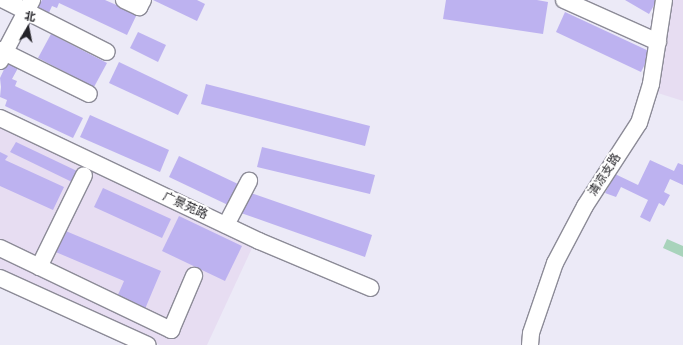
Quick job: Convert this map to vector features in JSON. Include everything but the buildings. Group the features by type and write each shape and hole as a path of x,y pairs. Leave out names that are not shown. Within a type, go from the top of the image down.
{"street":[{"path":"4,0 29,6 107,52"},
{"path":"124,0 139,7 143,0"},
{"path":"564,0 658,42"},
{"name":"清凉支路","path":"530,345 531,333 555,263 585,206 639,123 651,84 664,0"},
{"path":"29,6 2,55 89,94"},
{"name":"广景苑路","path":"0,118 226,225 371,288"},
{"path":"39,267 84,175"},
{"path":"226,225 249,181"},
{"path":"0,248 170,330 194,276"},
{"path":"0,278 144,344"}],"shaded area":[{"path":"672,0 683,0 683,101 658,93"},
{"path":"0,128 253,246 207,345 160,345 0,273"}],"green space":[{"path":"667,239 683,246 683,257 663,248"}]}
